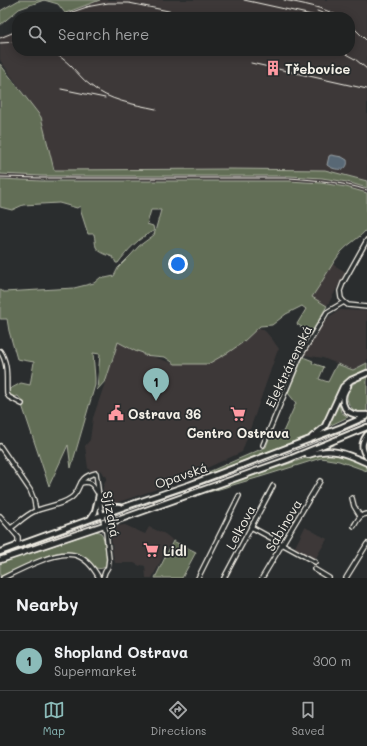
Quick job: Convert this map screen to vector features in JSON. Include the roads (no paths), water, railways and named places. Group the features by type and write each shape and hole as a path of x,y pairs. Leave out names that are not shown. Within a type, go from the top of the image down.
{"main road":[{"path":"367,373 350,384 344,392 342,400 349,411 356,415 367,416"},
{"path":"303,442 317,433 324,426 344,386 355,377 367,373"},
{"name":"Opavská","path":"0,552 124,506 189,485 367,416"},
{"name":"Opavská","path":"0,560 287,460 367,427"},
{"path":"367,435 362,447 367,457"},
{"path":"287,460 316,452 329,451 343,453 367,463"},
{"path":"99,495 105,505 109,507 124,506"},
{"path":"87,520 93,516 95,512 99,495"}],"street":[{"path":"367,240 340,291 341,298 348,305 367,307"},
{"name":"Elektrárenská","path":"263,445 300,357 327,312 344,302"},
{"path":"0,351 6,363 7,394 9,397 22,404"},
{"path":"0,446 30,490 36,511"},
{"name":"Sjízdná","path":"80,484 85,478 96,473 109,559 107,569"},
{"name":"Sabinova","path":"262,578 320,481"},
{"path":"11,528 31,513 69,499 76,493 80,484 85,482 94,486 99,495"},
{"name":"Lelkova","path":"224,578 273,486"},
{"path":"198,578 239,496"},
{"path":"352,498 354,506 360,516"},
{"path":"354,526 360,516 367,514"},
{"path":"0,516 18,538 14,547"},
{"path":"251,527 315,562"},
{"path":"346,578 367,544"},
{"path":"3,578 32,564 62,554 81,558 94,569 100,578"},
{"path":"314,568 326,577"},
{"path":"94,569 100,571 107,569"},
{"path":"103,578 107,569"},
{"path":"106,578 107,569"}],"water":[{"path":"329,156 342,157 347,160 347,165 344,169 335,169 327,165"}],"tram line":[{"path":"0,556 220,478 312,444 367,421"}],"railway":[{"path":"244,0 298,12"},
{"path":"284,0 306,4 329,12"},
{"path":"86,7 108,3 129,3 173,12"},
{"path":"73,12 90,6"},
{"path":"355,29 367,41"},
{"path":"0,38 12,33"},
{"path":"0,43 12,42"},
{"path":"59,56 87,83 105,95 122,101 156,109"},
{"path":"349,56 367,69"},
{"path":"251,63 367,89"},
{"path":"61,89 105,98"},
{"path":"0,177 289,178 338,183 367,190"}],"place":[{"name":"Třebovice","path":"273,68"},
{"name":"Shopland Ostrava","path":"156,401"},
{"name":"Ostrava 36","path":"116,413"},
{"name":"Centro Ostrava","path":"238,414"},
{"name":"Lidl","path":"151,550"}]}
